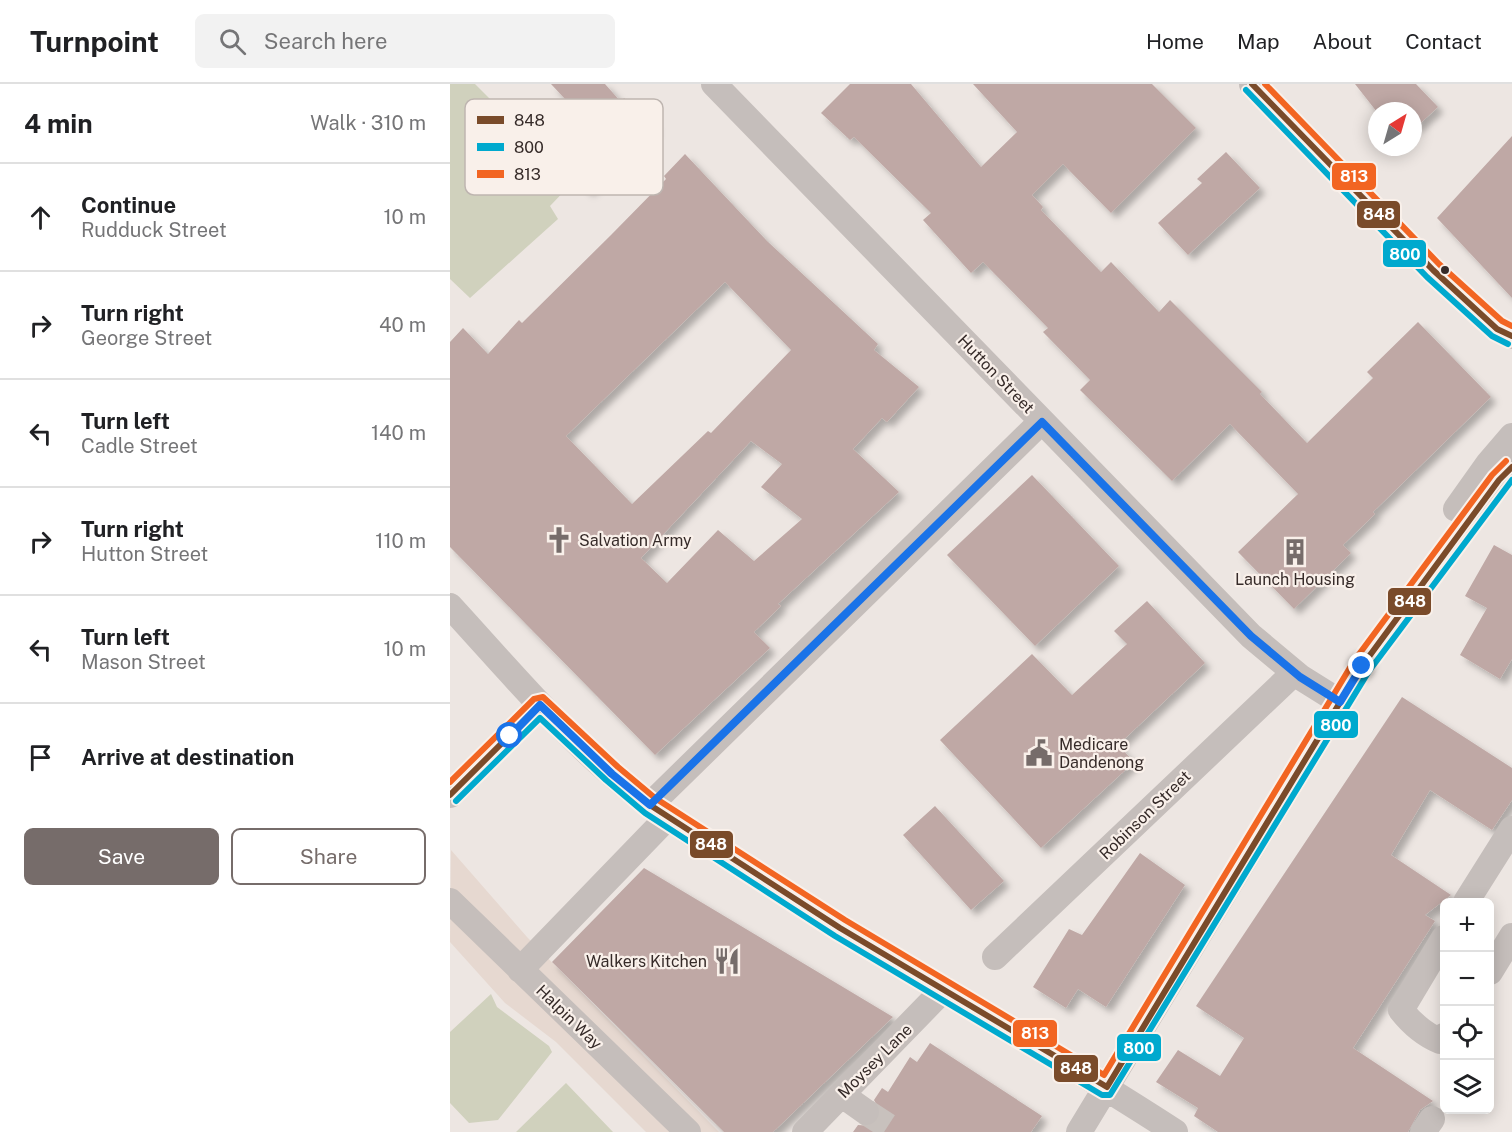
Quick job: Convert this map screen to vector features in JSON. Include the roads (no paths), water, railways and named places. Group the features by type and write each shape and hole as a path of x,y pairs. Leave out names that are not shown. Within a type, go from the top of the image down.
{"street":[{"name":"Hutton Street","path":"714,84 1251,636 1294,673 1340,702"},
{"path":"1252,84 1433,270 1505,333 1505,346 1512,353"},
{"path":"520,970 659,811 1042,422"},
{"path":"1362,666 1383,613 1488,464 1512,436"},
{"path":"1079,1132 1362,666 1505,473"},
{"path":"450,606 540,705 612,774 659,811 840,927 1107,1087 1174,1132"},
{"name":"Robinson Street","path":"995,957 1294,673"},
{"path":"450,795 540,705"},
{"path":"1469,898 1512,829"},
{"name":"Halpin Way","path":"450,902 688,1132"},
{"path":"1494,965 1512,936"},
{"path":"1440,945 1401,1010 1410,1022 1428,1036 1440,1041"},
{"name":"Moysey Lane","path":"805,1132 944,989"},
{"path":"842,1095 866,1112"}],"tunnel":[{"path":"866,1112 897,1132"}],"place":[{"name":"Salvation Army","path":"559,540"},
{"name":"Launch Housing","path":"1295,552"},
{"name":"Medicare Dandenong","path":"1039,753"},
{"name":"Walkers Kitchen","path":"727,961"}]}
